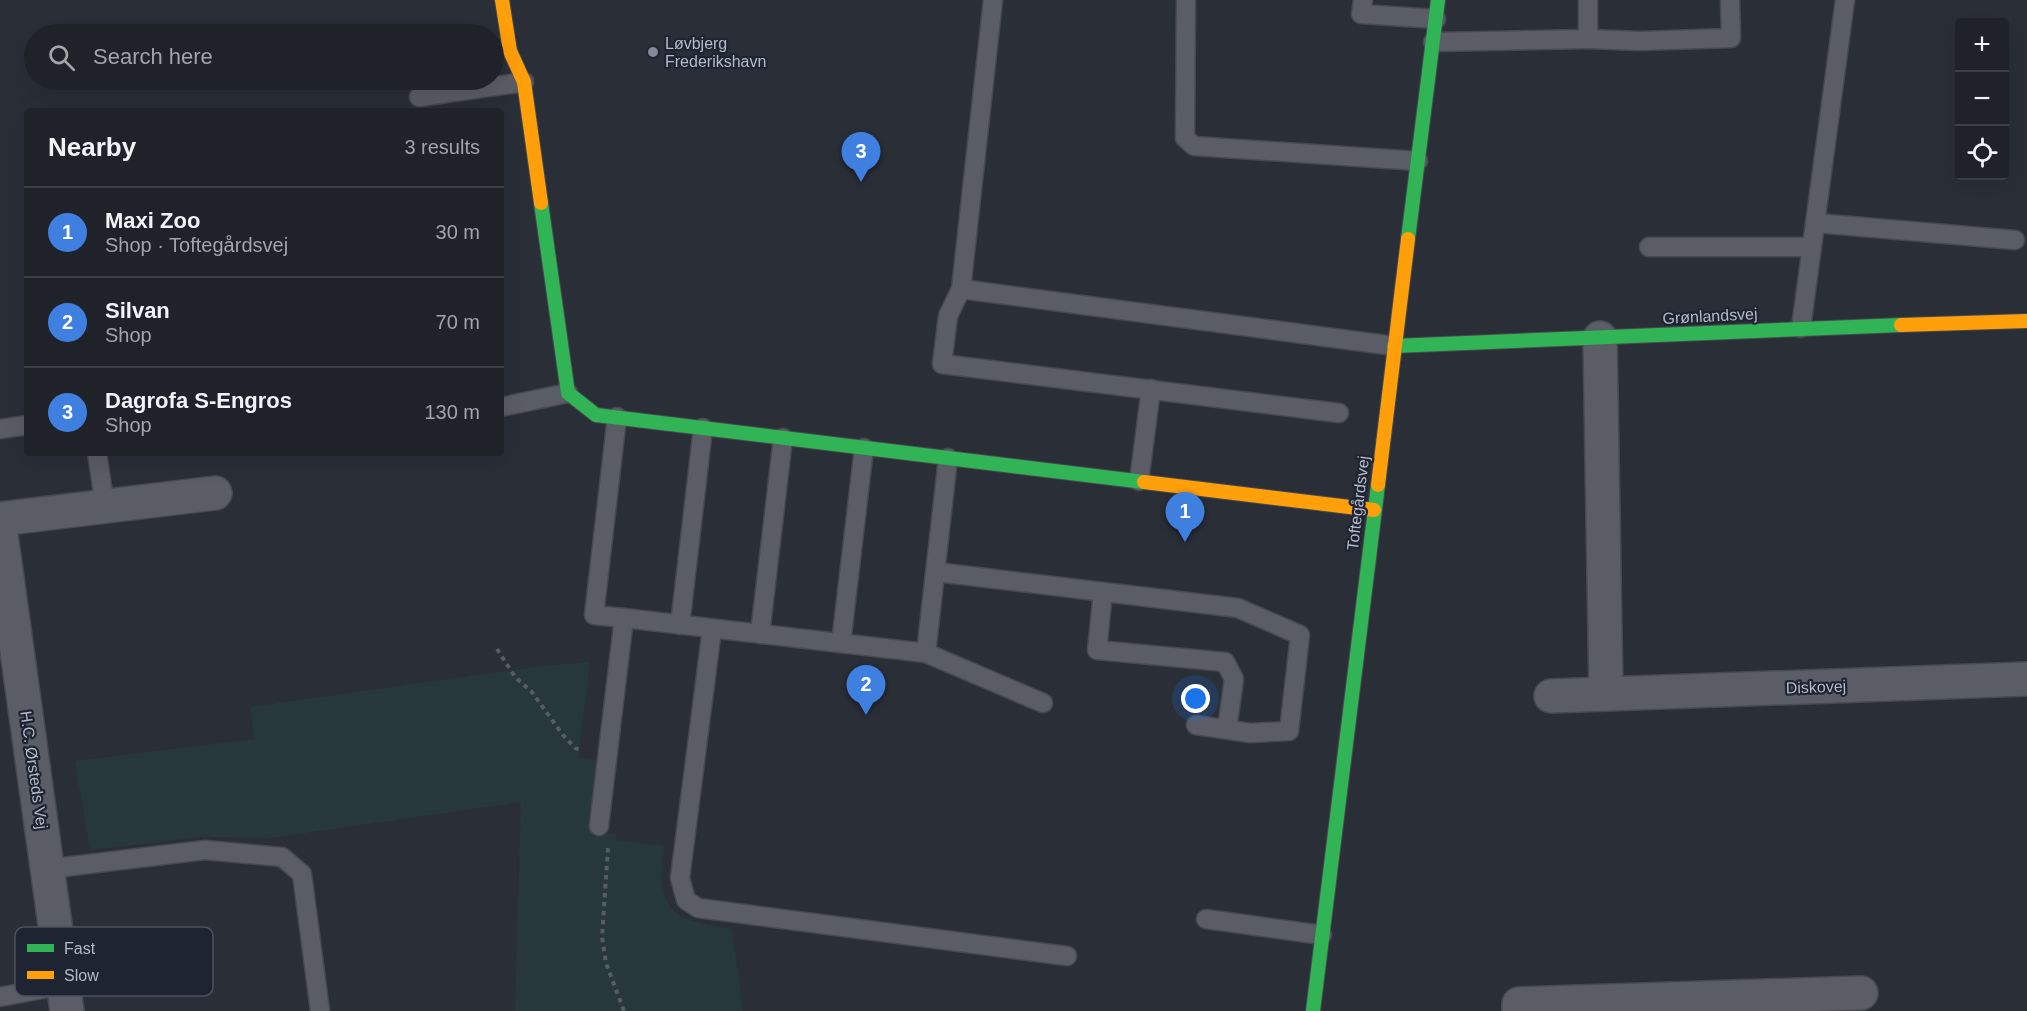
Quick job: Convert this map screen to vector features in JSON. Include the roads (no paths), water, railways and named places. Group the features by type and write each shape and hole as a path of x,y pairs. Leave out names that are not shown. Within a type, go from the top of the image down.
{"street":[{"path":"502,0 510,51 524,82 568,393 596,415 1374,510"},
{"name":"Toftegårdsvej","path":"1313,1011 1438,0"},
{"name":"Grønlandsvej","path":"1394,346 1801,328 2027,321"},
{"path":"1600,338 1606,694"},
{"path":"0,519 215,493"},
{"name":"H.C. Ørsteds Vej","path":"0,528 55,927"},
{"name":"Diskovej","path":"1551,696 2027,679"},
{"path":"1519,1011 1519,1004 1861,993"}],"lane":[{"path":"993,0 961,289 948,316 942,364 1339,413"},
{"path":"1186,0 1185,138 1194,146 1418,161"},
{"path":"1363,0 1361,14 1436,19"},
{"path":"1588,0 1588,39"},
{"path":"1433,42 1731,38 1730,0"},
{"path":"1801,328 1845,0"},
{"path":"504,85 524,82"},
{"path":"419,97 468,90"},
{"path":"1816,223 2014,240"},
{"path":"1649,247 1811,247"},
{"path":"961,289 1394,346"},
{"path":"1139,481 1151,389"},
{"path":"504,406 568,393"},
{"path":"617,417 594,615 926,653 1043,703"},
{"path":"0,429 24,425"},
{"path":"680,625 703,428"},
{"path":"760,634 783,438"},
{"path":"842,643 864,448"},
{"path":"97,456 105,506"},
{"path":"926,653 948,458"},
{"path":"936,572 1238,608 1300,635 1289,731 1250,732 1196,724"},
{"path":"1103,592 1097,650 1225,663 1234,679 1227,729"},
{"path":"599,826 624,618"},
{"path":"712,628 680,878 686,900 698,908 1067,956"},
{"path":"47,869 205,850 282,857 302,874 320,1011"},
{"path":"1206,919 1322,935"},
{"path":"0,997 65,998"}],"place":[{"name":"Løvbjerg Frederikshavn","path":"653,52"},
{"name":"Dagrofa S-Engros","path":"861,182"},
{"name":"Maxi Zoo","path":"1185,542"},
{"name":"Silvan","path":"866,715"}]}
